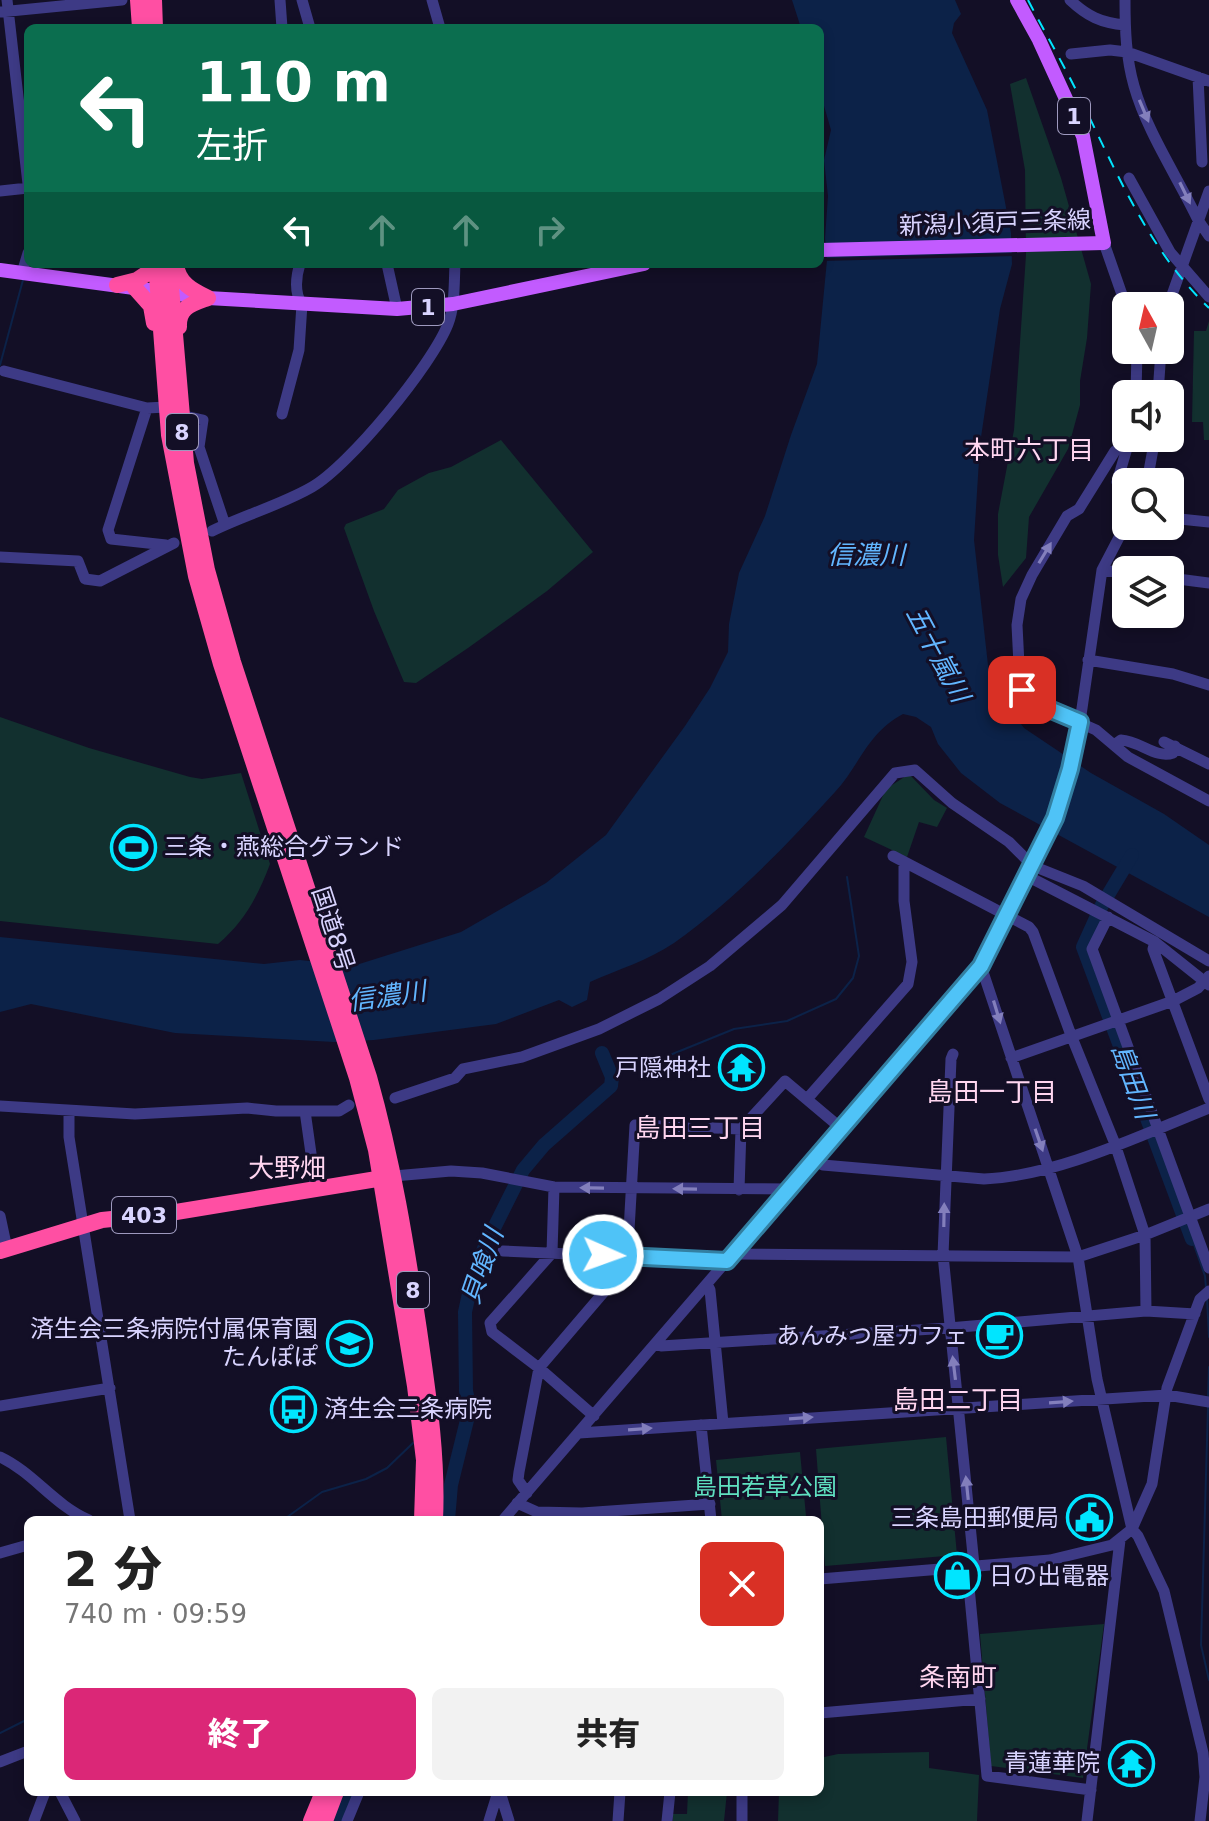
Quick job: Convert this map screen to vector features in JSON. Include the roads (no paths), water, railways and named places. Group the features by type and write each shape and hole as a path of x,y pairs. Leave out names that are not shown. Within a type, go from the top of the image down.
{"highway":[{"path":"138,0 140,24"},
{"path":"154,0 155,24"},
{"path":"117,285 143,277 150,268"},
{"name":"国道8号","path":"157,268 165,292 177,371 173,411"},
{"name":"国道8号","path":"168,268 162,354 173,411 183,518 201,573 226,677 363,1077 388,1177 424,1408 435,1516"},
{"path":"176,268 182,282 208,298"},
{"path":"135,288 151,306 156,346 162,354"},
{"path":"177,371 181,360 179,315 187,307 208,298"},
{"name":"403","path":"4,1250 84,1224 388,1177"},
{"name":"国道8号","path":"422,1516 429,1457"},
{"path":"311,1821 321,1796"},
{"path":"325,1821 334,1796"}],"main road":[{"name":"新潟小須戸三条線","path":"824,250 1100,243 1083,136 1017,0"},
{"name":"1","path":"165,292 208,298 397,309 453,304 625,268"},
{"path":"0,270 165,292"}],"street":[{"path":"24,155 5,8 122,0"},
{"path":"280,0 282,24"},
{"path":"302,0 309,24"},
{"path":"432,0 439,24"},
{"path":"1070,0 1083,12 1103,22 1125,25"},
{"path":"1125,0 1127,52 1143,112 1209,236"},
{"path":"1071,54 1110,50 1127,52 1204,79 1202,162"},
{"path":"1129,178 1170,252 1209,297"},
{"path":"0,191 24,187"},
{"path":"1173,292 1209,191"},
{"path":"1100,243 1120,292"},
{"path":"22,273 24,266"},
{"path":"282,414 299,350 302,304 298,298 299,268"},
{"path":"388,268 397,309"},
{"path":"212,531 294,497 329,476 404,391 443,334 453,304 455,268"},
{"path":"4,371 203,420 199,447 225,525"},
{"path":"0,557 78,561 85,579 100,581 170,544 111,539 108,530 147,408"},
{"path":"1114,452 1079,509 1067,516 1032,575 1018,611 1022,690 1079,728 1096,730 1128,757 1209,801"},
{"path":"1184,519 1209,522"},
{"path":"506,1516 981,966 1039,853 1063,794 1079,728 1102,570 1118,540"},
{"path":"1102,570 1112,571"},
{"path":"1184,580 1209,583"},
{"path":"1088,660 1173,674 1209,685"},
{"path":"1114,745 1121,740 1136,742 1163,756 1173,753 1170,744 1209,764"},
{"path":"395,1098 455,1078 463,1069 522,1057 599,1029 659,999 710,966 782,905 895,773 904,770 915,770 952,803 1009,842 1030,871 1155,942 1208,981 1173,1001 1011,1058"},
{"path":"893,856 1029,927 1033,932 1115,1144 1145,1235 1146,1311"},
{"path":"807,1099 908,984 912,962 904,901 904,862"},
{"path":"1030,871 1083,886 1209,961"},
{"path":"1108,917 1092,949 1154,1130 1209,1268"},
{"path":"1155,942 1153,949 1209,1099"},
{"path":"981,966 1078,1257 1102,1399 1132,1529 1164,1591 1203,1753 1205,1777 1200,1821"},
{"path":"953,1054 943,1255 959,1408 987,1776 1091,1790"},
{"path":"739,1190 741,1129 785,1081 842,1129"},
{"path":"0,1106 135,1114 247,1108 339,1111 349,1105"},
{"path":"815,1160 823,1165 1010,1178 1049,1168 1209,1108"},
{"path":"69,1111 69,1137 129,1516"},
{"path":"305,1111 316,1189"},
{"path":"527,1493 518,1480 539,1368 627,1265 635,1125 741,1129"},
{"path":"388,1177 451,1171 482,1173 531,1185 554,1187 789,1189"},
{"path":"554,1187 552,1253 490,1323 492,1332 594,1416"},
{"path":"736,1251 742,1254 1078,1257 1209,1209"},
{"path":"0,1216 4,1250"},
{"path":"503,1251 727,1261"},
{"path":"707,1284 723,1423"},
{"path":"824,1579 1050,1560 1120,1540 1132,1529 1152,1484 1167,1388 1200,1299 1209,1291"},
{"path":"656,1344 949,1328 1146,1311 1195,1314"},
{"path":"0,1406 110,1388"},
{"path":"579,1433 1167,1395 1209,1402"},
{"path":"701,1425 711,1516"},
{"path":"0,1457 19,1466 70,1512 80,1516"},
{"path":"517,1503 537,1512 582,1513 710,1504"},
{"path":"1087,1821 1120,1540"},
{"path":"0,1553 24,1546"},
{"path":"824,1713 980,1699"},
{"path":"0,1762 24,1753"},
{"path":"34,1821 43,1796"},
{"path":"62,1796 75,1821"},
{"path":"347,1821 357,1796"},
{"path":"489,1821 498,1796"},
{"path":"500,1796 509,1821"},
{"path":"618,1821 620,1796"},
{"path":"667,1821 670,1796"},
{"path":"742,1796 742,1821"}],"water":[{"name":"信濃川","path":"792,0 955,0 961,14 954,23 952,33 987,110 1011,233 1012,264 1000,309 980,444 974,540 990,683 1024,728 1209,845 1209,917 1000,803 961,773 938,744 931,727 916,717 903,714 881,730 844,782 738,891 674,943 644,960 590,982 587,1000 572,1007 559,1000 496,1024 374,1040 334,1042 175,1033 31,1004 0,1012 0,937 264,964 300,960 353,966 461,932 546,883 606,835 685,726 710,688 728,652 729,624 739,573 765,516 817,364 827,260 828,196 824,160 831,130 824,106 824,24 800,24"}],"waterway":[{"path":"0,365 23,280"},
{"name":"島田川","path":"1132,855 1102,905 1083,947 1192,1239"},
{"path":"670,1055 734,1029 787,1021 836,999 853,978 859,956 847,877"},
{"name":"貝喰川","path":"448,1516 451,1485 470,1408 466,1391 465,1312 472,1280 485,1246 523,1170 544,1145 611,1086 612,1077 602,1053"},
{"name":"島田川","path":"1192,1239 1206,1288"},
{"name":"島田川","path":"1207,1298 1209,1337"},
{"name":"島田川","path":"1208,1396 1209,1367"},
{"name":"貝喰川","path":"438,1418 466,1391"},
{"name":"島田川","path":"1208,1407 1201,1645 1209,1680"},
{"name":"貝喰川","path":"289,1516 322,1492 366,1479 387,1468 413,1443"},
{"name":"貝喰川","path":"0,1733 24,1721"},
{"path":"337,1821 347,1796"}],"railway":[{"path":"1028,0 1151,235 1187,285 1209,308"}],"place":[{"name":"三条・燕総合グランド","path":"133,847"},
{"name":"戸隠神社","path":"742,1068"},
{"name":"あんみつ屋カフェ","path":"999,1336"},
{"name":"済生会三条病院付属保育園 たんぽぽ","path":"349,1343"},
{"name":"済生会三条病院","path":"293,1409"},
{"name":"三条島田郵便局","path":"1090,1518"},
{"name":"日の出電器","path":"958,1576"},
{"name":"青蓮華院","path":"1131,1763"}],"district":[{"name":"本町六丁目","path":"1029,450"},
{"name":"島田一丁目","path":"992,1092"},
{"name":"島田三丁目","path":"700,1128"},
{"name":"大野畑","path":"287,1168"},
{"name":"島田二丁目","path":"958,1400"},
{"name":"条南町","path":"958,1677"}],"water label":[{"name":"五十嵐川","path":"938,654"}],"park label":[{"name":"島田若草公園","path":"765,1487"}]}
